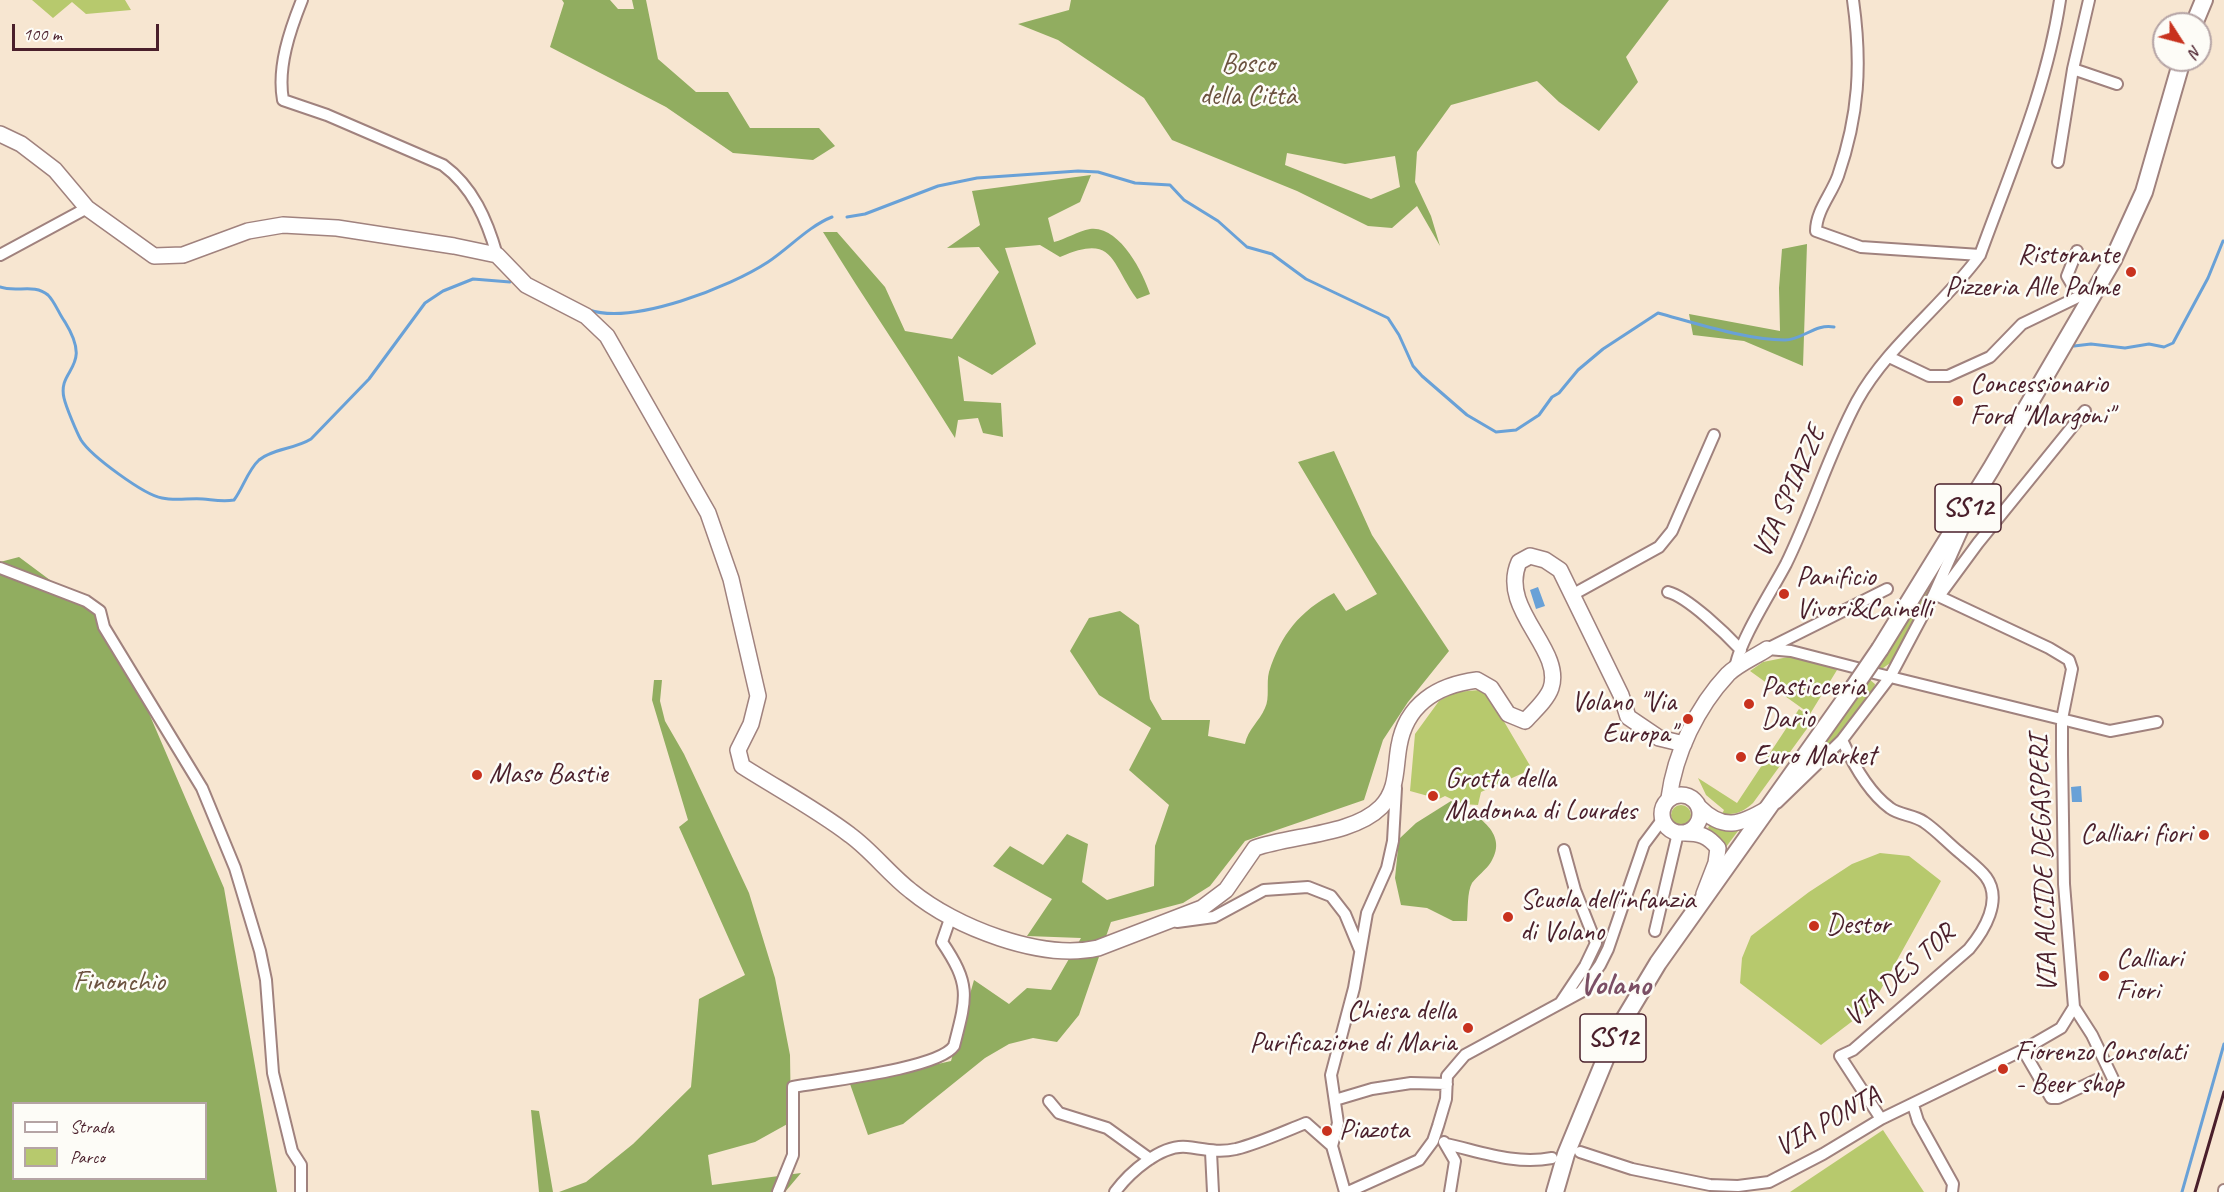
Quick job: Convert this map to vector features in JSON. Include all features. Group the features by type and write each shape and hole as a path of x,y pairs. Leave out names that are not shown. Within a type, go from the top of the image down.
{"main road":[{"name":"SS12","path":"1556,1192 1566,1154 1616,1033 1658,963 1880,649 2073,330 2129,226 2155,158 2179,72"}],"street":[{"path":"302,0 285,54 281,90 283,100 443,165 459,177 476,201 490,232 497,255 526,285 597,323 607,336 708,513 731,579 758,696 751,724 738,750 742,766 852,836 910,891 950,919 1054,952 1081,952 1098,948 1202,908 1226,890 1255,848 1364,820 1382,806 1395,783 1397,769"},
{"path":"1853,0 1860,67 1856,103 1838,177 1815,220 1815,231 1861,247 1980,255"},
{"name":"VIA SPIAZZE","path":"1735,670 1741,650 1798,539 1858,400 1889,357 1965,275 1980,255 2040,86 2055,32 2060,0"},
{"path":"2058,162 2073,69 2089,0"},
{"path":"2073,69 2116,84"},
{"path":"0,134 21,144 55,170 87,208 154,256 183,255 220,240 283,225 337,228 497,255"},
{"path":"0,255 87,208"},
{"path":"1889,357 1929,376 1948,376 1990,357 2022,324 2076,293 2067,276 2077,251"},
{"path":"1669,798 1678,795 1694,802 1710,819 1729,823 1752,818 1792,791 1842,740 1890,677 1940,596 1978,543 2085,411"},
{"path":"1572,595 1659,547 1672,531 1714,435"},
{"path":"1940,596 1991,469"},
{"path":"1332,1146 1338,1123 1331,1075 1354,988 1367,913 1387,868 1393,841 1399,746 1405,727 1420,704 1438,689 1477,680 1491,688 1508,714 1525,722 1551,690 1553,673 1515,594 1512,577 1518,562 1530,556 1545,560 1560,570 1622,695 1628,717 1659,738 1684,744"},
{"path":"0,568 86,600 100,611 104,627 202,788 235,868 260,951 266,980 273,1073 292,1150 301,1165 302,1192"},
{"path":"1115,1192 1150,1159 1184,1146 1211,1152 1237,1149 1305,1123 1332,1146 1347,1192 1419,1160 1435,1136 1446,1099 1447,1076 1465,1055 1581,992 1600,965 1644,844 1662,820 1664,805 1669,798 1684,744 1705,705 1730,672 1767,649 1887,589"},
{"path":"1668,592 1680,595 1724,632 1741,650"},
{"path":"1940,596 2069,660 2072,669 2062,719"},
{"path":"1767,649 1791,651 1857,668"},
{"name":"VIA ALCIDE DEGASPERI","path":"1874,673 2110,731 2157,722"},
{"name":"VIA ALCIDE DEGASPERI","path":"2062,719 2064,884 2073,1007"},
{"name":"VIA DES TOR","path":"1842,740 1853,764 1881,799 1891,809 1923,821 1972,864 1988,879 1992,898 1992,910 1981,934 1969,949 1852,1050 1840,1056 1881,1119"},
{"path":"1678,761 1699,820 1696,826 1681,833"},
{"path":"1662,820 1665,826 1681,833 1699,833 1710,838 1718,848 1716,863 1707,880 1702,900"},
{"path":"1655,931 1681,833"},
{"path":"1561,1002 1585,966 1596,943 1564,850"},
{"path":"1164,921 1175,923 1214,917 1264,890 1308,887 1331,896 1345,914 1360,950"},
{"path":"778,1192 793,1155 794,1087 893,1070 940,1057 954,1046 965,984 957,964 942,942 950,919"},
{"path":"2073,1007 2092,1035 2114,1081"},
{"name":"VIA PONTA","path":"1580,1152 1669,1177 1710,1185 1738,1186 1769,1182 1881,1119 2023,1050 2061,1028 2073,1007"},
{"path":"2023,1050 2051,1098 2058,1098 2096,1080"},
{"path":"1335,1100 1372,1089 1411,1083 1447,1084"},
{"path":"1049,1101 1059,1113 1107,1128 1150,1159"},
{"path":"1912,1105 1918,1121 1953,1184 1952,1192"},
{"path":"1435,1136 1446,1144 1500,1158 1533,1162 1552,1158"},
{"path":"1446,1144 1455,1161 1450,1192"},
{"path":"1211,1152 1213,1192"}],"green space":[{"path":"32,0 125,0 131,10 86,14 72,2 53,18"},
{"path":"562,0 610,0 618,9 634,9 632,0 646,0 658,59 696,92 728,92 750,128 819,128 835,146 813,160 733,153 666,107 550,47 564,3"},
{"name":"Bosco della Città","path":"1071,0 1669,0 1626,57 1638,82 1599,131 1559,102 1537,81 1451,105 1417,152 1415,182 1431,216 1440,246 1417,206 1392,228 1368,226 1297,191 1172,140 1144,98 1058,40 1018,24 1069,10","holes":["1287,153 1345,164 1395,156 1400,187 1371,199 1285,165"]},
{"path":"1091,175 1080,202 1048,218 1054,242 1090,229 1111,234 1136,263 1150,294 1137,299 1115,263 1101,250 1091,248 1078,250 1060,257 1040,245 1005,248 1036,344 992,375 958,356 964,401 1001,403 1003,437 983,433 978,418 958,420 955,438 823,232 837,232 885,287 905,331 952,339 999,272 979,247 947,248 980,225 972,191"},
{"path":"1807,244 1803,366 1744,341 1693,335 1689,314 1780,331 1779,288 1782,249"},
{"path":"1334,451 1372,535 1449,651 1408,702 1383,740 1364,800 1245,841 1210,886 1183,903 1111,922 1079,1015 1057,1042 1033,1038 1009,1044 985,1058 903,1124 868,1135 850,1084 951,1061 974,980 1009,1004 1027,988 1051,990 1081,938 1027,936 1052,899 993,866 1010,846 1043,865 1067,834 1088,844 1082,882 1107,900 1154,886 1155,846 1169,805 1129,770 1151,728 1099,695 1070,651 1089,618 1120,611 1139,625 1150,699 1162,720 1210,720 1208,736 1245,744 1263,713 1268,695 1268,676 1274,658 1293,625 1311,608 1334,593 1346,611 1377,594 1298,462"},
{"path":"1949,554 1896,659 1883,668 1878,668"},
{"name":"Finonchio","path":"19,557 93,612 148,711 224,888 277,1192 0,1192 0,562"},
{"path":"1793,656 1821,662 1837,670 1810,714 1750,671 1763,662"},
{"path":"1869,679 1875,684 1869,699 1847,723 1839,737 1790,788"},
{"path":"654,680 662,680 660,701 665,721 684,754 749,893 775,978 790,1055 791,1122 755,1142 708,1155 712,1185 801,1173 785,1192 559,1192 586,1182 633,1144 691,1087 699,999 745,975 679,827 688,820 652,700"},
{"path":"1480,690 1489,696 1532,769 1481,792 1478,805 1462,804 1445,796 1439,799 1410,791 1415,734 1439,701 1456,692"},
{"path":"1799,709 1814,719 1753,803 1739,812 1722,814 1724,810 1706,795 1698,778 1737,803"},
{"path":"1451,801 1470,811 1487,825 1496,842 1496,851 1491,862 1470,887 1467,921 1453,921 1427,908 1401,905 1395,878 1399,839 1416,823"},
{"path":"1681,805 1688,808 1691,815 1688,822 1681,825 1674,822 1671,815 1674,808"},
{"path":"1712,821 1741,827 1723,851 1722,843 1708,828"},
{"name":"Destor","path":"1880,853 1909,856 1941,881 1871,1007 1821,1045 1740,983 1742,958 1751,936 1809,892 1852,864"},
{"path":"531,1110 539,1111 553,1192 539,1192"},
{"path":"1883,1130 1924,1192 1790,1192"}],"water":[{"path":"1538,587 1545,606 1536,609 1530,590"},
{"path":"2081,786 2082,802 2072,802 2071,787"}],"waterway":[{"path":"847,217 865,214 938,186 977,178 1078,171 1098,172 1135,183 1170,185 1184,200 1218,221 1247,247 1272,254 1306,279 1388,318 1399,335 1413,366 1422,376 1467,415 1496,432 1516,430 1539,415 1552,397 1559,393 1578,370 1603,349 1658,313 1721,330 1770,339 1791,339 1821,327 1834,327"},
{"path":"589,310 608,313 631,312 655,308 707,292 768,262 807,232 832,217"},
{"path":"2074,346 2091,344 2125,348 2149,344 2164,347 2173,343 2208,278 2223,241"},
{"path":"0,287 43,291 65,322 73,338 76,359 65,380 64,398 81,440 95,455 131,483 162,498 226,501 234,500 252,469 264,456 311,439 369,379 425,303 443,291 473,279 510,282"},
{"path":"2182,1192 2224,1044"}],"railway":[{"path":"2195,1192 2224,1092"}],"place":[{"name":"Ristorante Pizzeria Alle Palme","path":"2131,272"},
{"name":"Concessionario Ford \"Margoni\"","path":"1958,401"},
{"name":"Panificio Vivori&Cainelli","path":"1784,594"},
{"name":"Pasticceria Dario","path":"1749,704"},
{"name":"Volano \"Via Europa\"","path":"1688,719"},
{"name":"Euro Market","path":"1741,757"},
{"name":"Maso Bastie","path":"477,775"},
{"name":"Grotta della Madonna di Lourdes","path":"1433,796"},
{"name":"Calliari fiori","path":"2204,835"},
{"name":"Scuola dell'infanzia di Volano","path":"1508,917"},
{"name":"Destor","path":"1814,926"},
{"name":"Calliari Fiori","path":"2104,976"},
{"name":"Chiesa della Purificazione di Maria","path":"1468,1028"},
{"name":"Fiorenzo Consolati - Beer shop","path":"2003,1069"},
{"name":"Piazota","path":"1327,1131"}],"district":[{"name":"Volano","path":"1615,986"}]}
